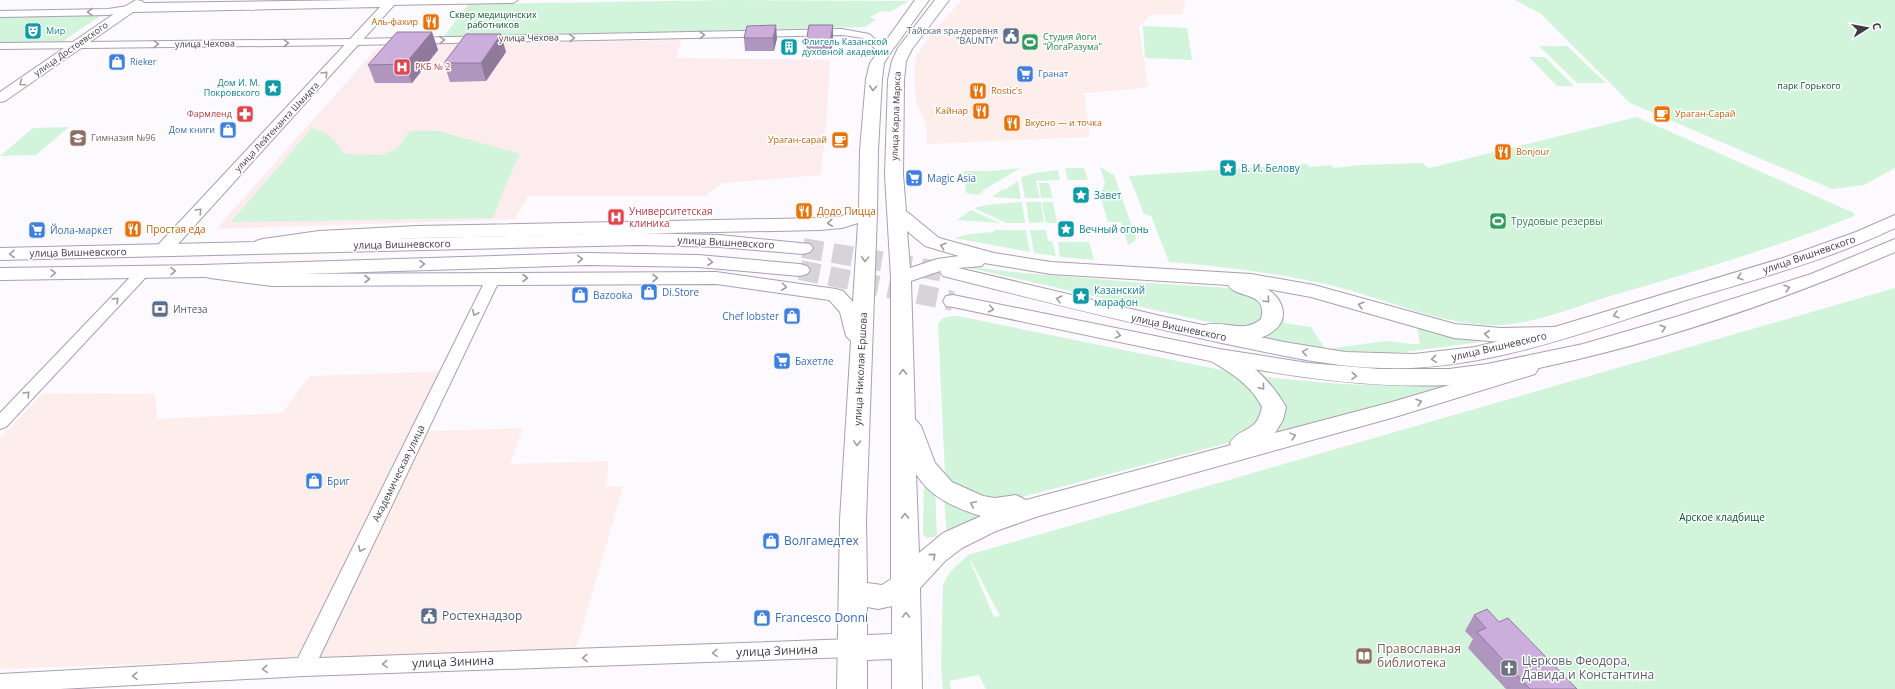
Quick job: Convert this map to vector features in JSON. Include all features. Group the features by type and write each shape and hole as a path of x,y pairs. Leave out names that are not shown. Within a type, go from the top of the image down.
{"main road":[{"path":"884,51 922,0"},
{"name":"улица Карла Маркса","path":"896,212 894,175 896,80 899,61 912,36 942,0"},
{"name":"улица Николая Ершова","path":"852,689 853,520 868,213 869,150 874,79 877,63 884,51"},
{"path":"896,212 901,278 907,689"},
{"path":"896,212 932,242 992,259 1051,268 1251,280 1314,292 1454,331 1501,335 1554,334"},
{"path":"249,247 319,237 417,232 820,224 842,222 868,213"},
{"name":"улица Вишневского","path":"950,272 1165,324 1284,349 1346,359 1382,361 1437,359 1475,354 1554,334 1790,262 1863,236 1895,221"},
{"name":"улица Вишневского","path":"0,254 249,247 645,239 763,242 803,248"},
{"name":"улица Вишневского","path":"953,301 1219,356 1336,375 1412,378 1487,372 1585,351 1687,321 1818,278 1895,245"},
{"name":"улица Вишневского","path":"0,274 202,271 587,259 698,261 800,270"},
{"path":"901,278 937,264 963,261 1049,273 1236,285 1260,293 1272,305 1274,313 1271,321 1265,328 1252,333 1239,334 1165,324"},
{"path":"202,271 272,280 716,278 812,290 836,295 850,312 861,348"},
{"path":"852,589 868,597 879,598 888,596 906,584 921,566 942,548 959,537 986,523 1034,507 1395,409 1585,351"},
{"path":"904,411 914,443 931,475 940,486 978,507 1011,506 1029,503 1233,448 1260,434 1269,425 1273,416 1274,407 1269,396 1262,386 1252,377 1219,356"},
{"name":"улица Зинина","path":"852,648 906,646"}],"street":[{"name":"улица Достоевского","path":"0,98 143,0"},
{"path":"0,14 108,12 142,7 247,3 390,3 513,0"},
{"name":"улица Лейтенанта Шмидта","path":"163,250 390,3"},
{"name":"улица Чехова","path":"0,46 355,42 842,32 866,36 884,51"},
{"path":"0,423 143,272"},
{"name":"Академическая улица","path":"304,667 441,382 493,278"},
{"name":"улица Зинина","path":"0,683 304,667 852,648"}],"shaded area":[{"path":"962,0 1186,0 1182,15 1150,15 1139,27 1148,86 1134,89 1084,93 1090,137 927,144 926,124 916,102 914,73 916,56 933,32"},
{"path":"681,40 676,58 830,60 827,115 821,175 723,183 708,193 707,196 528,196 515,219 216,229 377,48 404,48 407,45"},
{"path":"452,371 425,431 523,428 510,464 609,461 606,486 623,487 576,649 0,669 0,439 43,393 155,394 157,419 282,413 310,376"}],"green space":[{"name":"Сквер медицинских работников","path":"733,0 909,1 890,12 882,11 870,17 876,20 865,27 443,37 469,4"},
{"name":"парк Горького","path":"1515,0 1895,0 1895,168 1864,185 1832,189 1630,103 1541,14"},
{"path":"103,14 62,42 0,43 0,15"},
{"path":"1143,26 1187,28 1192,60 1145,58"},
{"path":"1539,46 1567,46 1606,83 1577,83"},
{"path":"1529,57 1545,57 1574,86 1557,86"},
{"name":"Трудовые резервы","path":"1637,117 1854,213 1854,216 1794,239 1734,259 1549,316 1518,323 1486,325 1432,316 1345,289 1301,279 1214,266 1169,262 1151,216 1144,214 1129,176 1307,164 1309,167 1331,165 1334,168 1360,165 1422,163 1429,168"},
{"path":"69,127 36,155 0,156 33,128"},
{"path":"312,128 323,132 331,138 344,154 381,155 397,149 410,131 439,131 520,154 493,218 231,222"},
{"path":"1100,167 1114,175 1136,238 1135,241 1128,245 1121,222 1108,222 1100,196 1105,183"},
{"path":"1020,168 982,191 983,192 978,195 966,193 964,171 991,171"},
{"path":"1065,168 1084,168 1088,180 1068,180"},
{"path":"1058,170 1060,180 1036,181 1040,198 1025,198 1021,177 1035,173"},
{"path":"1018,181 1021,199 992,197 1003,189 1005,190"},
{"path":"1039,183 1049,183 1053,198 1041,198"},
{"path":"1022,202 1025,223 1006,223 974,208 986,205"},
{"path":"1026,202 1041,202 1044,222 1029,223"},
{"path":"1042,202 1053,202 1057,223 1046,223"},
{"path":"971,210 1000,223 957,220"},
{"path":"994,230 1026,230 1030,252 954,238 970,234 994,232"},
{"path":"1030,230 1046,230 1048,241 1052,241 1056,256 1034,253"},
{"path":"1058,242 1089,242 1094,260 1060,257"},
{"path":"952,264 1012,272 1132,282 1231,288 1260,300 1264,320 1239,329"},
{"name":"Арское кладбище","path":"1895,288 1895,689 986,689 979,675 949,681 951,689 943,689 941,668 943,584 951,571 968,555","holes":["971,561 1000,616 994,617"]},
{"path":"1277,299 1284,312 1284,323 1311,327 1326,350 1259,337"},
{"path":"950,316 958,316 1231,372 1241,376 1268,408 1247,438 1014,499 993,500 962,494 945,474 938,324 942,319"},
{"path":"1417,327 1491,339 1474,343 1403,352 1328,351 1327,349 1387,341 1420,344"},
{"path":"1260,376 1350,384 1440,384 1445,388 1266,437"},
{"path":"924,472 935,489 937,537 927,538 923,534"},
{"path":"944,494 993,510 947,541"}],"building":[{"path":"776,25 773,38 744,38 747,26"},
{"path":"809,25 833,25 830,42 806,42"},
{"path":"397,32 432,32 405,64 368,65"},
{"path":"466,34 501,34 481,63 444,63"},
{"path":"1487,609 1499,622 1508,618 1577,689 1530,689 1477,632 1486,628 1474,615"}],"tunnel":[{"path":"803,248 945,272"},
{"path":"800,270 953,301"}],"place":[{"name":"Аль-фахир","path":"431,22"},
{"name":"Мир","path":"33,31"},
{"name":"Тайская spa-деревня \"BAUNTY\"","path":"1011,36"},
{"name":"Студия йоги \"ЙогаРазума\"","path":"1030,42"},
{"name":"Флигель Казанской духовной академии","path":"789,47"},
{"name":"Rieker","path":"117,62"},
{"name":"РКБ № 2","path":"402,67"},
{"name":"Гранат","path":"1025,74"},
{"name":"Дом И. М. Покровского","path":"273,88"},
{"name":"Rostic's","path":"978,91"},
{"name":"Кайнар","path":"981,111"},
{"name":"Фармленд","path":"245,114"},
{"name":"Ураган-Сарай","path":"1662,114"},
{"name":"Вкусно — и точка","path":"1012,123"},
{"name":"Дом книги","path":"228,130"},
{"name":"Гимназия №96","path":"78,138"},
{"name":"Ураган-сарай","path":"840,140"},
{"name":"Bonjour","path":"1503,152"},
{"name":"В. И. Белову","path":"1228,168"},
{"name":"Magic Asia","path":"914,178"},
{"name":"Завет","path":"1081,195"},
{"name":"Додо Пицца","path":"804,211"},
{"name":"Университетская клиника","path":"616,217"},
{"name":"Трудовые резервы","path":"1498,221"},
{"name":"Простая еда","path":"133,229"},
{"name":"Вечный огонь","path":"1066,229"},
{"name":"Йола-маркет","path":"37,230"},
{"name":"Di.Store","path":"649,292"},
{"name":"Bazooka","path":"580,295"},
{"name":"Казанский марафон","path":"1081,296"},
{"name":"Интеза","path":"160,309"},
{"name":"Chef lobster","path":"792,316"},
{"name":"Бахетле","path":"782,361"},
{"name":"Бриг","path":"314,481"},
{"name":"Волгамедтех","path":"771,541"},
{"name":"Ростехнадзор","path":"429,616"},
{"name":"Francesco Donni","path":"762,618"},
{"name":"Православная библиотека","path":"1364,656"},
{"name":"Церковь Феодора, Давида и Константина","path":"1509,668"}]}
